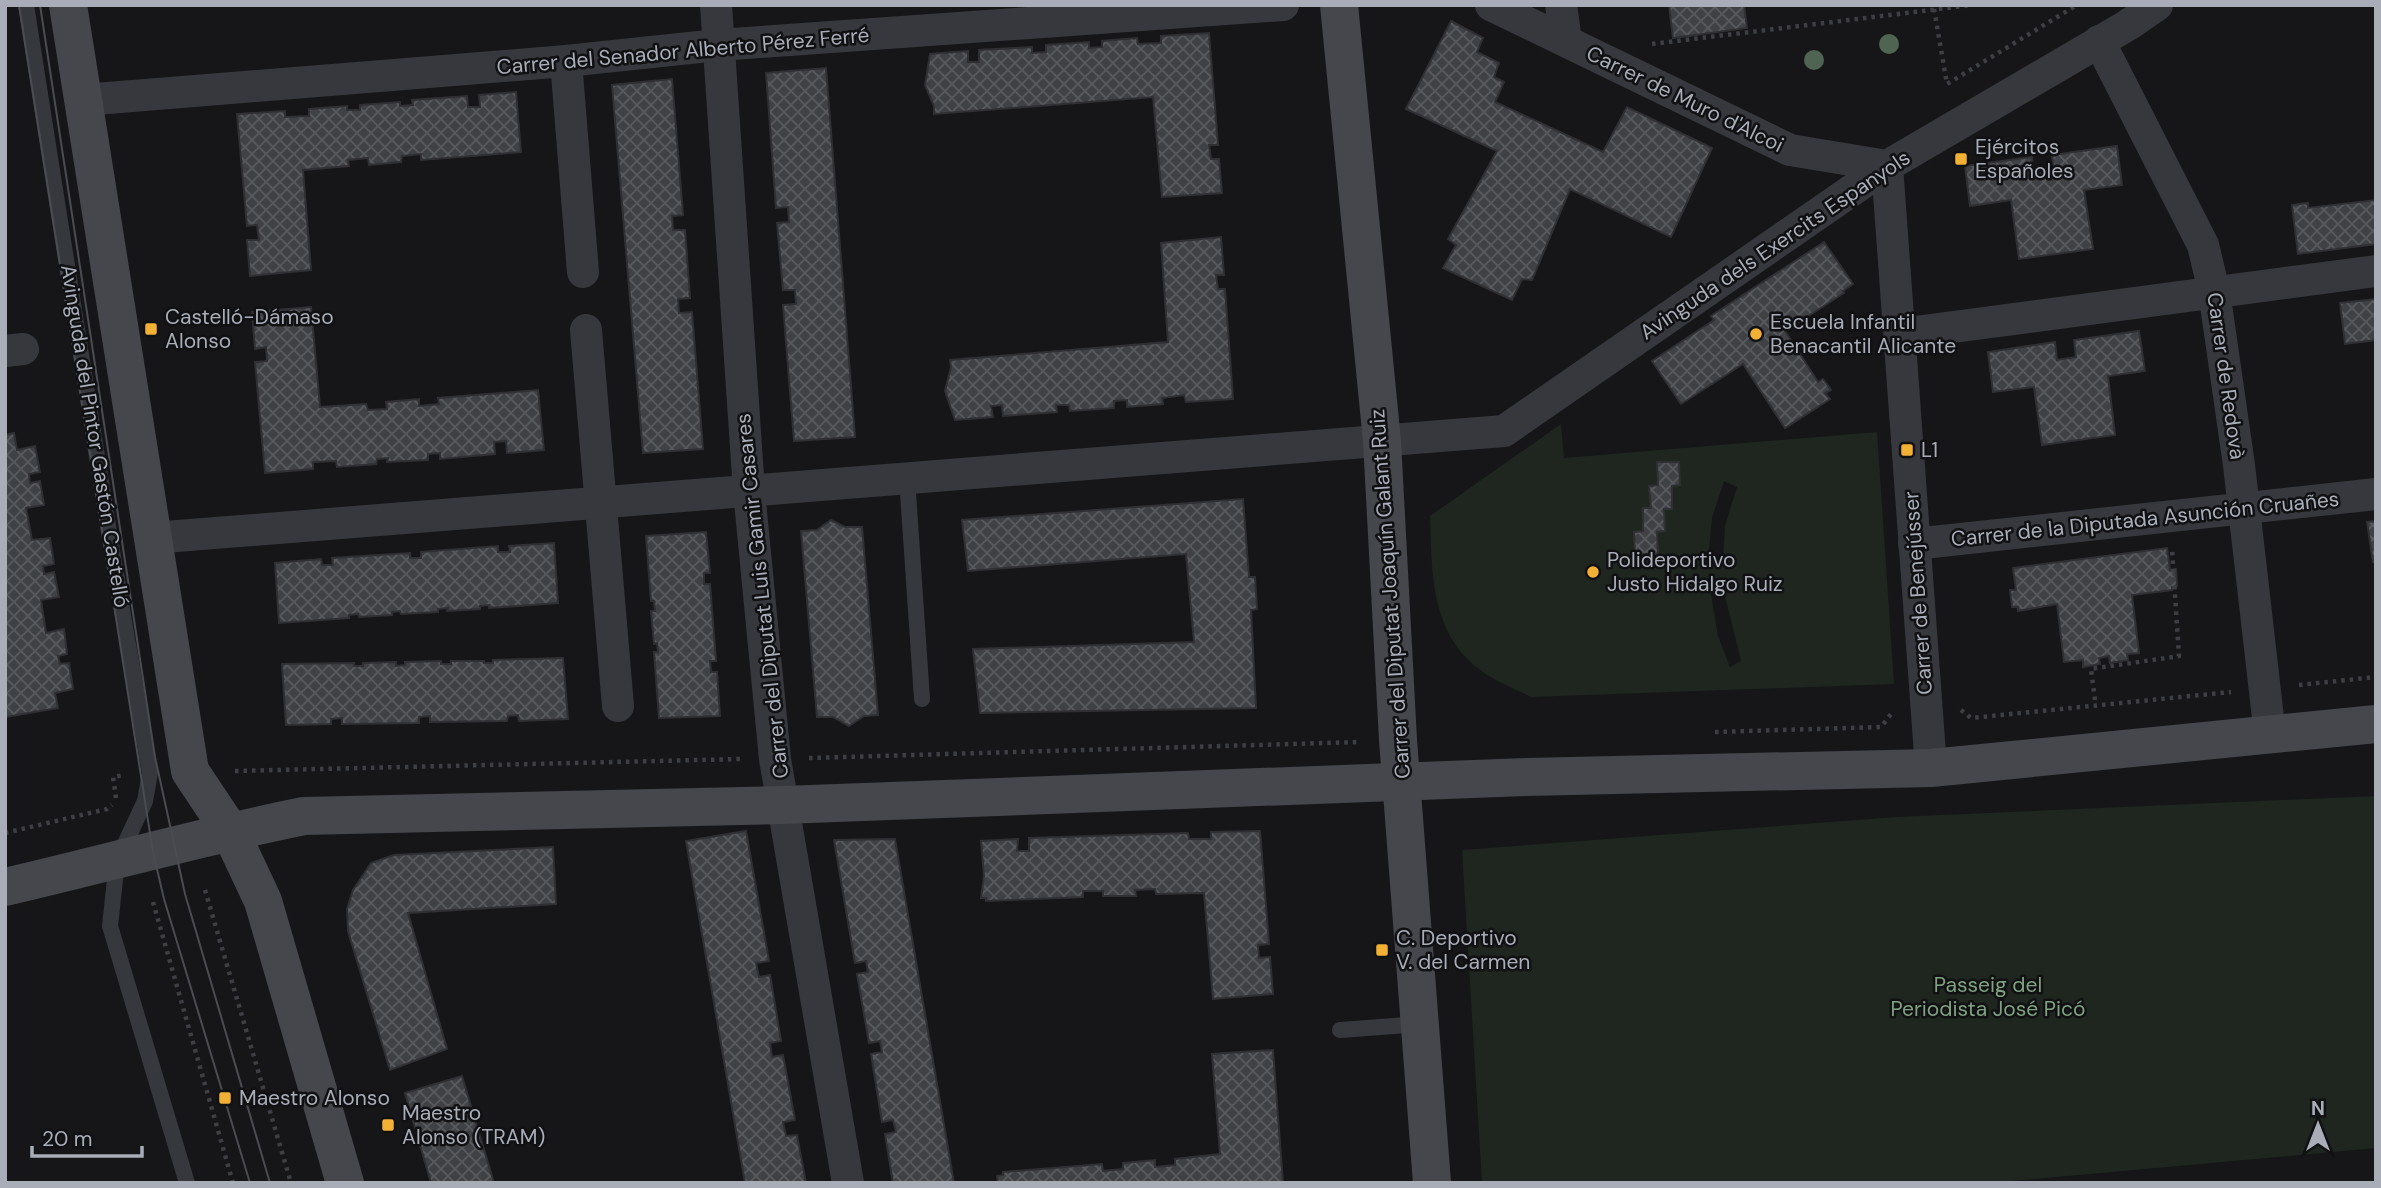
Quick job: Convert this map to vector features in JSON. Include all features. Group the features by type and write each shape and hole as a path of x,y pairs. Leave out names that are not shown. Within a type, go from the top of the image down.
{"main road":[{"name":"Avinguda del Pintor Gastón Castelló","path":"68,5 190,771 230,831 263,901 345,1183"},
{"name":"Carrer del Diputat Joaquín Galant Ruiz","path":"1339,5 1382,441 1398,740 1432,1183"},
{"path":"5,887 230,831 304,816 783,804 1401,781 1931,768 2376,724"}],"street":[{"name":"Carrer del Diputat Luis Gamir Casares","path":"716,5 749,491 775,759 848,1183"},
{"name":"Carrer del Senador Alberto Pérez Ferré","path":"83,100 566,61 718,45 1283,5"},
{"name":"Carrer de Muro d'Alcoi","path":"1491,5 1790,150 1887,166"},
{"path":"1561,5 1566,41"},
{"name":"Avinguda dels Exercits Espanyols","path":"152,538 1504,430 1887,166 2128,25 2157,5"},
{"name":"Carrer de Redovà","path":"2099,41 2203,244 2214,291 2244,508 2270,735"},
{"path":"566,61 583,272"},
{"name":"Carrer de Benejússer","path":"1887,166 1931,768"},
{"path":"1900,334 2376,271"},
{"path":"586,330 618,706"},
{"name":"Carrer de la Diputada Asunción Cruañes","path":"1914,544 2376,494"}],"lane":[{"name":"Avinguda del Pintor Gastón Castelló","path":"26,5 110,539 150,773 145,801 117,861 110,926 187,1183"},
{"path":"907,478 922,699"},
{"path":"1339,1030 1421,1024"}],"path":[{"path":"1644,45 1972,5"},
{"path":"1934,9 1947,84 2077,5"},
{"path":"2095,700 2091,669 2179,656 2171,544"},
{"path":"1704,732 1881,727 1890,714 1899,710 1957,706 1971,718 2376,677"},
{"path":"190,771 775,759 1398,740"},
{"path":"5,833 107,809 117,802 113,777 150,773"},
{"path":"205,890 291,1183"},
{"path":"153,902 233,1183"}],"green space":[{"name":"Polideportivo Justo Hidalgo Ruiz","path":"1561,424 1564,458 1877,432 1894,684 1531,697 1479,669 1463,654 1451,637 1442,619 1433,579 1430,516","holes":["1678,462 1680,485 1672,486 1672,508 1664,509 1665,531 1657,532 1635,554 1634,532 1643,531 1643,509 1651,508 1649,486 1658,485 1657,463","1724,481 1737,487 1725,526 1723,560 1708,560 1712,518","1723,588 1741,661 1730,667 1718,636 1710,589"]},
{"name":"Passeig del Periodista José Picó","path":"2376,796 2376,1148 1990,1183 1482,1183 1462,850 1897,817"}],"building":[{"path":"1669,5 1744,5 1747,28 1673,38"},
{"path":"1451,21 1483,38 1477,52 1499,63 1494,77 1504,82 1495,102 1603,152 1627,107 1712,148 1671,237 1570,189 1532,280 1522,279 1512,300 1443,268 1456,245 1448,239 1497,151 1406,109"},
{"path":"1209,33 1218,145 1209,145 1211,159 1219,159 1222,193 1162,197 1153,97 934,114 934,106 925,85 930,54 968,51 968,62 979,62 979,50 1032,47 1032,53 1046,52 1046,45 1089,42 1089,48 1102,47 1102,41 1137,38 1138,44 1161,43 1161,36"},
{"path":"826,68 855,437 794,441 783,305 796,304 795,290 783,290 777,223 789,222 788,207 776,208 766,73"},
{"path":"672,79 683,215 672,216 673,230 685,230 690,298 678,299 679,313 692,312 703,449 643,453 612,85"},
{"path":"516,92 521,152 421,160 421,154 402,156 401,162 369,165 368,158 348,160 349,166 303,170 311,270 250,276 247,240 259,240 257,225 247,226 237,114 285,111 285,117 309,116 309,109 347,106 347,110 360,110 360,105 400,102 400,106 413,105 412,100 467,96 468,107 480,107 479,95"},
{"path":"2117,146 2122,185 2084,190 2093,249 2019,259 2011,200 1970,206 1965,166 2032,157 2034,174 2054,171 2052,155"},
{"path":"2376,200 2376,244 2298,254 2292,205 2308,203 2308,208"},
{"path":"1221,237 1224,275 1216,275 1218,289 1225,289 1233,399 1186,402 1184,395 1162,398 1163,404 1127,407 1127,400 1114,401 1114,408 1070,411 1069,405 1056,405 1057,412 1003,416 1002,405 991,406 993,417 955,420 945,391 951,367 950,360 1168,342 1161,243"},
{"path":"1824,242 1853,284 1843,291 1844,293 1785,331 1818,382 1823,379 1831,390 1825,393 1830,399 1785,428 1743,364 1681,404 1652,361 1714,320 1711,316"},
{"path":"2376,299 2376,340 2345,344 2340,303"},
{"path":"311,307 320,407 366,404 368,410 387,409 386,402 419,399 419,406 439,404 438,398 538,390 544,450 507,453 506,441 494,442 495,454 440,459 440,453 428,454 428,460 387,462 388,458 377,459 376,464 337,467 336,461 313,462 313,469 265,473 255,362 267,361 266,347 255,349 252,312"},
{"path":"2139,331 2145,371 2108,376 2115,435 2042,445 2034,387 1993,392 1988,352 2055,342 2057,360 2076,357 2074,340"},
{"path":"14,433 17,450 35,446 40,472 29,474 30,483 40,481 44,505 26,508 32,540 50,538 54,564 43,566 44,574 54,572 59,597 41,600 46,633 64,629 67,654 58,656 60,664 69,663 73,689 55,693 58,708 6,717 5,720 5,435"},
{"path":"1657,462 1679,462 1680,485 1672,486 1672,509 1664,509 1665,531 1657,532 1658,554 1635,554 1634,532 1643,531 1643,508 1651,508 1649,486 1658,485"},
{"path":"1243,499 1249,577 1255,577 1257,609 1251,610 1256,708 980,713 973,649 1194,642 1186,554 968,571 962,520"},
{"path":"831,520 845,527 862,527 878,715 864,716 849,726 833,717 817,717 801,531 817,530"},
{"path":"2376,521 2376,562 2373,562 2367,522"},
{"path":"706,532 710,573 704,573 704,584 710,584 716,661 710,661 711,672 717,672 720,716 659,718 654,652 658,652 657,643 654,644 651,611 655,611 654,601 651,601 646,536"},
{"path":"554,543 558,603 489,608 489,605 480,606 480,609 447,611 448,608 438,609 438,612 401,614 400,611 392,612 392,615 359,617 358,614 349,615 349,618 279,623 275,563 321,559 322,565 333,565 332,558 410,553 410,558 421,558 421,552 498,546 498,552 510,552 509,546"},
{"path":"2167,548 2170,570 2176,569 2177,586 2172,587 2172,590 2132,595 2139,653 2127,654 2128,660 2110,663 2109,656 2099,658 2100,664 2083,667 2083,660 2064,662 2057,604 2018,611 2018,607 2012,607 2010,590 2016,590 2013,568"},
{"path":"563,658 568,719 519,721 518,715 508,716 507,721 430,722 430,716 419,717 419,723 342,724 342,718 331,719 331,724 286,725 282,664 354,663 354,666 363,666 363,663 396,662 396,666 405,665 405,662 493,663 493,660"},
{"path":"746,831 769,961 756,963 759,977 770,975 781,1041 770,1043 772,1057 783,1055 795,1120 783,1122 786,1136 797,1135 806,1183 745,1183 686,841"},
{"path":"1260,831 1269,944 1258,945 1259,958 1270,957 1273,994 1213,999 1204,893 1156,894 1155,889 1135,890 1136,896 1103,896 1103,891 1083,891 1083,897 986,901 986,898 981,898 984,876 981,841 1018,839 1017,851 1029,851 1029,838 1188,833 1189,839 1211,839 1211,832"},
{"path":"895,839 954,1183 893,1183 885,1134 896,1132 893,1120 882,1122 871,1054 882,1052 880,1041 869,1043 857,974 868,972 866,961 855,963 834,840"},
{"path":"553,847 556,904 408,913 447,1049 390,1070 348,931 347,909 353,890 371,863 394,855"},
{"path":"1273,1050 1283,1183 998,1183 997,1176 1003,1175 1003,1172 1102,1164 1103,1171 1123,1169 1123,1163 1155,1160 1155,1167 1175,1165 1175,1159 1220,1154 1212,1054"},
{"path":"462,1076 494,1183 431,1183 405,1093"}],"tram line":[{"path":"19,5 153,852 164,899 250,1183"},
{"path":"40,5 155,757 185,894 270,1183"}],"place":[{"name":"Ejércitos Españoles","path":"1961,159"},
{"name":"Castelló-Dámaso Alonso","path":"151,329"},
{"name":"Escuela Infantil Benacantil Alicante","path":"1756,334"},
{"name":"L1","path":"1907,450"},
{"name":"Polideportivo Justo Hidalgo Ruiz","path":"1593,572"},
{"name":"C. Deportivo V. del Carmen","path":"1382,950"},
{"name":"Maestro Alonso","path":"225,1098"},
{"name":"Maestro Alonso (TRAM)","path":"388,1125"}]}
